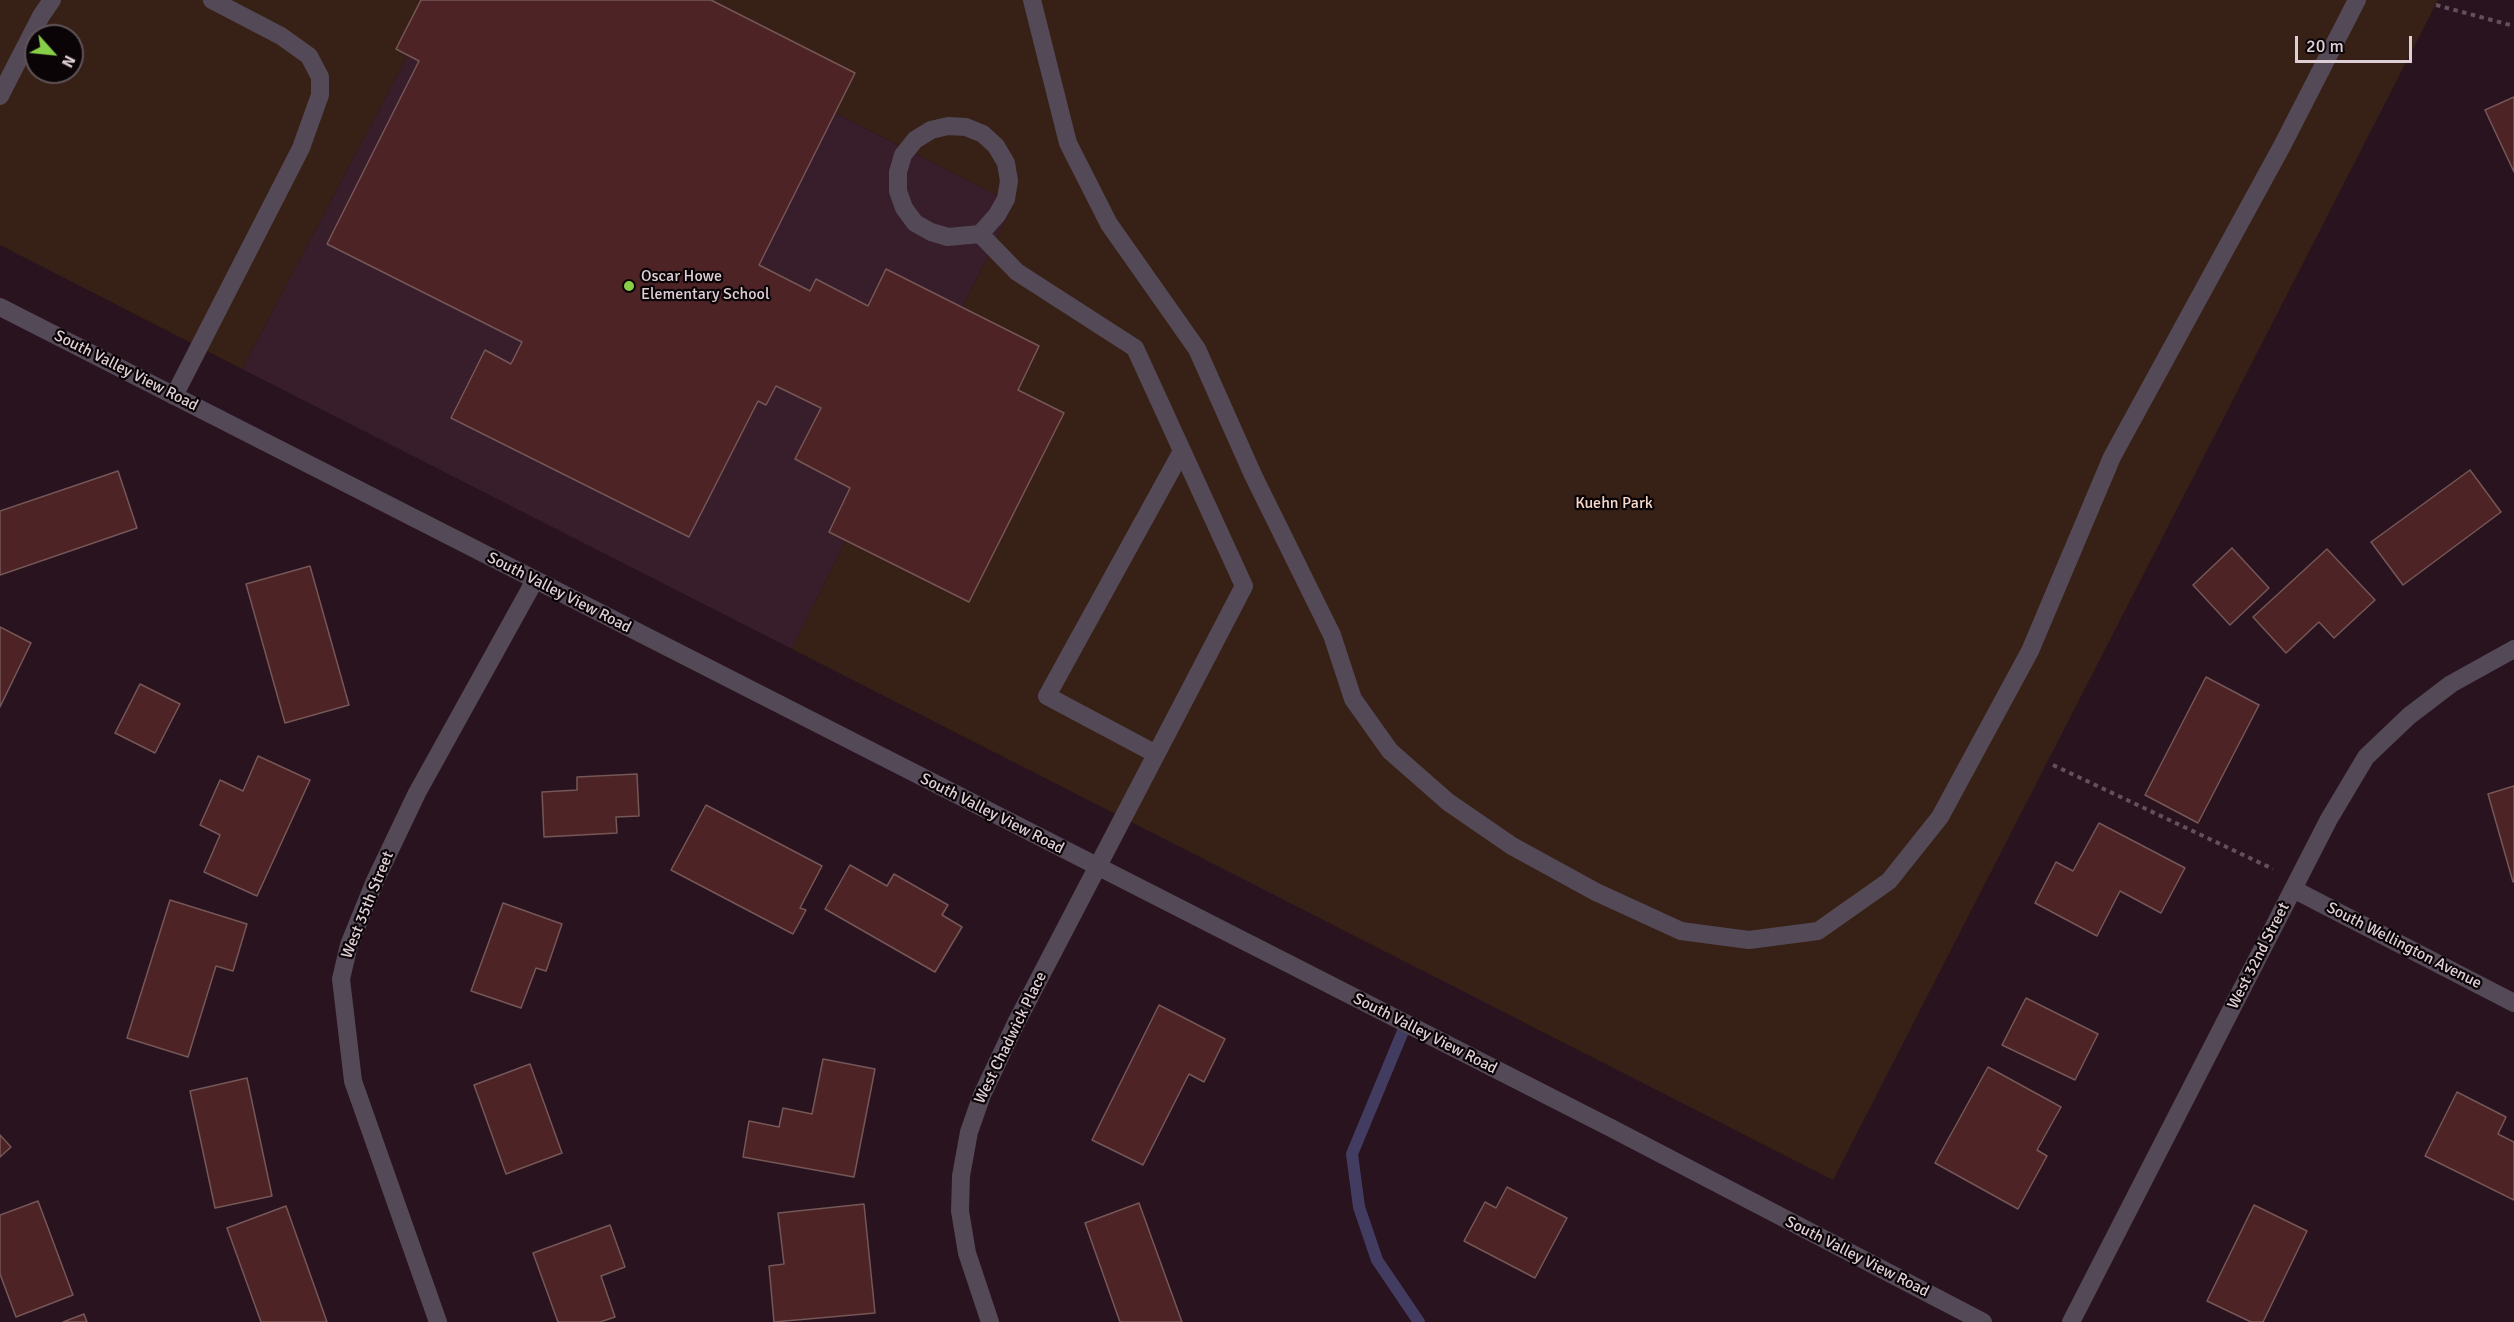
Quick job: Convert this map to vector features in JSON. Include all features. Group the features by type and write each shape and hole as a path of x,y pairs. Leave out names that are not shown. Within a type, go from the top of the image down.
{"street":[{"path":"0,96 41,16 52,0"},
{"path":"174,396 301,148 320,95 320,77 309,56 281,36 212,0"},
{"path":"1032,0 1068,143 1109,224 1197,348 1253,476 1332,635 1353,699 1390,751 1448,802 1503,840 1596,892 1681,931 1749,940 1818,931 1889,881 1940,817 2030,651 2112,456 2283,146 2357,0"},
{"path":"948,126 966,127 983,134 996,147 1006,163 1009,181 1005,199 997,215 980,234 948,237 931,232 915,223 904,208 898,191 898,172 903,155 915,140 930,130 948,126"},
{"path":"980,234 1017,272 1135,348 1182,451 1047,696 1156,754"},
{"name":"South Valley View Road","path":"0,307 1613,1129 1983,1322"},
{"name":"West Chadwick Place","path":"990,1322 968,1253 960,1211 961,1176 969,1132 982,1095 1011,1033 1244,586 1182,451"},
{"name":"West 35th Street","path":"438,1322 353,1080 341,979 349,945 375,881 408,813 535,580"},
{"name":"West 32nd Street","path":"2071,1322 2329,819 2366,757 2409,716 2451,684 2514,649"},
{"name":"South Wellington Avenue","path":"2295,885 2514,1003"}],"path":[{"path":"2436,5 2514,26"},
{"path":"2053,765 2295,885"}],"shaded area":[{"name":"Oscar Howe Elementary School","path":"437,0 614,0 1014,204 792,649 242,369"}],"green space":[{"path":"0,0 437,0 242,369 0,245"},
{"name":"Kuehn Park","path":"614,0 2438,0 1833,1180 792,649 1014,204"}],"building":[{"name":"Oscar Howe Elementary School","path":"421,0 711,0 855,73 759,265 810,291 816,279 868,306 886,269 1039,346 1018,390 1064,413 969,602 829,532 850,488 795,459 821,408 776,386 766,405 758,401 689,537 451,418 485,350 511,364 522,342 327,244 419,61 396,49"},
{"path":"2514,97 2514,172 2485,110"},
{"path":"2470,470 2501,512 2403,585 2371,542"},
{"path":"118,471 137,528 0,575 0,511"},
{"path":"2232,548 2269,588 2230,625 2193,585"},
{"path":"2327,549 2375,600 2334,638 2319,622 2286,653 2253,617"},
{"path":"310,566 349,705 285,723 246,584"},
{"path":"0,627 31,643 0,707"},
{"path":"2206,677 2259,705 2198,823 2145,795"},
{"path":"140,684 180,704 155,753 115,733"},
{"path":"258,756 310,780 257,896 204,872 220,835 200,825 220,780 243,791"},
{"path":"637,774 639,816 616,817 617,833 544,837 542,792 577,790 577,777"},
{"path":"2514,786 2514,881 2513,882 2488,794"},
{"path":"706,805 822,866 800,908 806,910 793,934 671,870"},
{"path":"2099,823 2185,868 2161,913 2120,891 2097,936 2035,903 2056,862 2073,871"},
{"path":"850,865 887,886 894,874 948,905 942,915 962,927 935,972 825,909"},
{"path":"170,900 247,924 233,971 216,966 188,1057 127,1038"},
{"path":"503,903 562,924 546,971 536,968 521,1008 471,991"},
{"path":"2026,998 2098,1034 2075,1080 2002,1045"},
{"path":"1159,1005 1225,1039 1204,1082 1189,1074 1143,1165 1092,1140"},
{"path":"823,1059 875,1069 854,1177 743,1157 749,1121 779,1127 783,1108 812,1114"},
{"path":"530,1064 562,1153 506,1174 474,1085"},
{"path":"1988,1067 2061,1107 2037,1150 2047,1156 2018,1209 1935,1163"},
{"path":"247,1078 272,1196 215,1208 190,1091"},
{"path":"2457,1092 2506,1117 2498,1134 2514,1142 2514,1200 2425,1156"},
{"path":"0,1135 11,1147 0,1157"},
{"path":"1507,1187 1567,1218 1535,1278 1464,1241 1485,1202 1496,1208"},
{"path":"38,1201 73,1295 16,1317 0,1274 0,1215"},
{"path":"1139,1203 1182,1322 1120,1322 1085,1223"},
{"path":"864,1204 875,1313 774,1322 769,1266 784,1264 778,1213"},
{"path":"2254,1205 2307,1231 2263,1322 2251,1322 2207,1301"},
{"path":"286,1206 327,1322 261,1322 227,1228"},
{"path":"610,1225 625,1267 601,1276 615,1317 600,1322 558,1322 533,1253"},
{"path":"84,1314 87,1322 63,1322"}],"waterway":[{"path":"1406,1024 1352,1154 1359,1207 1377,1260 1419,1322"}],"place":[{"name":"Oscar Howe Elementary School","path":"629,286"}]}
